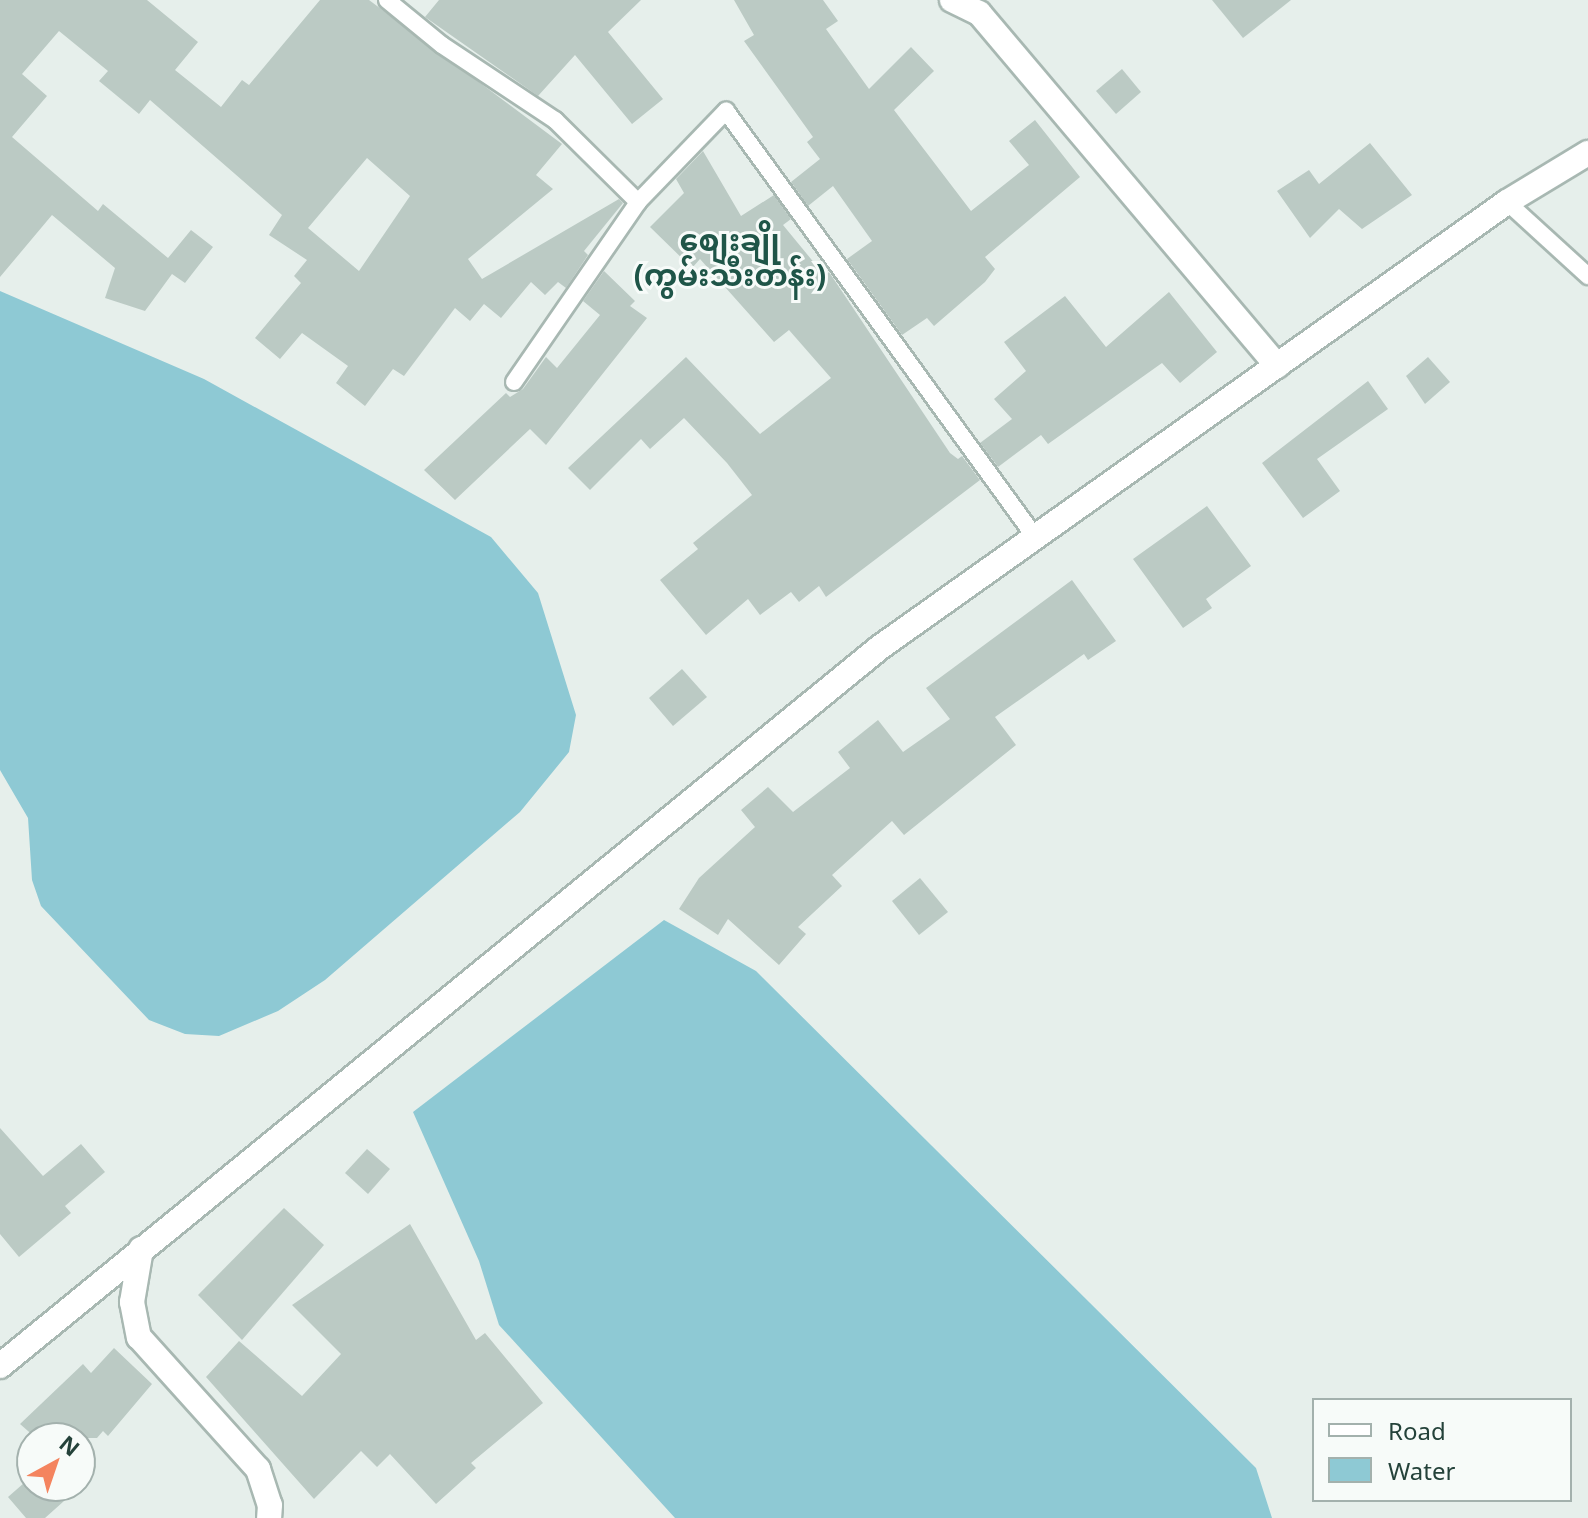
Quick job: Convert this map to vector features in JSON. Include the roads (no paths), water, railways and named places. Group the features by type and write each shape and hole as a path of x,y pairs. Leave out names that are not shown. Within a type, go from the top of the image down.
{"street":[{"path":"952,0 979,13 1277,366"},
{"path":"0,1366 879,648 1507,202 1588,153"},
{"path":"141,1249 132,1302 139,1337 258,1469 270,1505 269,1518"}],"lane":[{"path":"387,0 442,45 555,120 638,202"},
{"path":"514,382 638,202 726,111 1035,537"},
{"path":"1507,202 1588,276"}],"water":[{"path":"0,291 204,379 491,537 538,593 576,715 569,752 520,812 325,980 278,1011 219,1036 185,1034 149,1020 41,906 32,880 28,818 0,770"},
{"path":"664,920 756,971 1256,1468 1272,1518 675,1518 499,1325 479,1261 413,1112"}],"district":[{"name":"စျေးချို (ကွမ်းသီးတန်း)","path":"730,257"}]}
